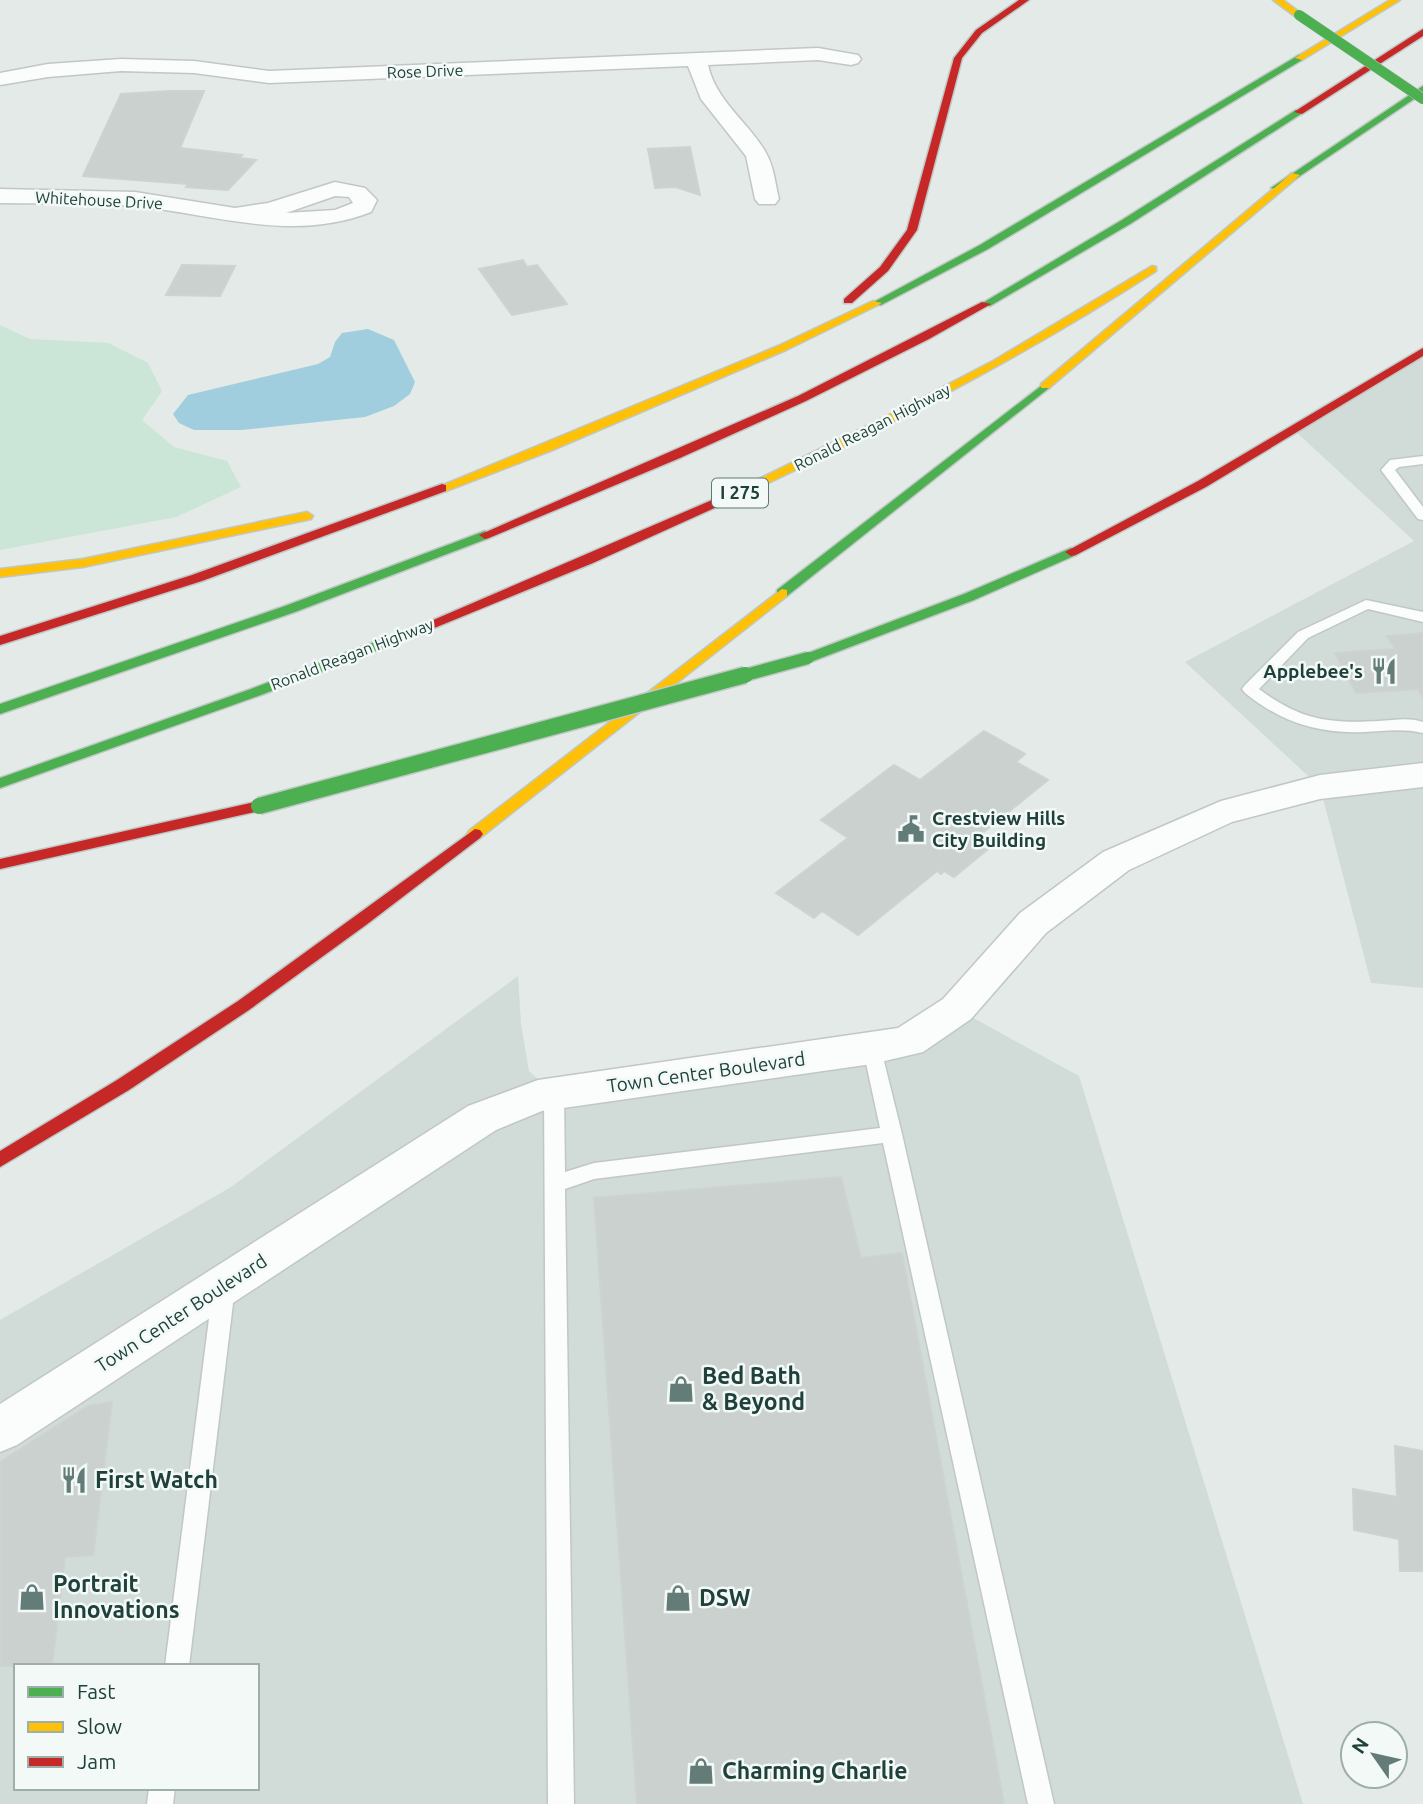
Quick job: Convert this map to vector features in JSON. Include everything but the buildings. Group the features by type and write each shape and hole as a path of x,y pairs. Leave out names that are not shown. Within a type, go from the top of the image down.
{"main road":[{"path":"782,348 869,286 900,252 915,220 958,58 964,46 981,27 1026,0"},
{"path":"1277,0 1423,99"},
{"path":"0,641 209,573 462,480 546,448 782,348 853,315 984,247 1396,0"},
{"path":"0,709 320,599 546,511 701,445 849,375 941,329 1090,245 1423,32"},
{"name":"Ronald Reagan Highway","path":"0,783 341,661 629,543 738,494 919,405 1098,307 1423,89"},
{"path":"0,1160 85,1111 364,921 1080,359 1296,175"},
{"path":"0,864 259,806 808,658 912,620 1040,567 1126,525 1294,430 1423,351"},
{"path":"0,573 83,563 157,549 462,480"}],"street":[{"name":"Rose Drive","path":"0,79 52,70 125,65 197,68 269,76 818,54 852,59"},
{"path":"697,59 704,89 757,154 767,199"},
{"name":"Whitehouse Drive","path":"0,196 134,199 239,214"},
{"name":"Town Center Boulevard","path":"0,1430 482,1118 538,1096 872,1049 909,1041 957,1009 1033,923 1116,861 1221,813 1320,787 1423,775"}],"lane":[{"path":"1423,460 1395,463 1388,470 1423,516"},
{"path":"1423,617 1366,604 1303,635 1250,689 1273,709 1319,728 1412,724 1423,728"},
{"path":"872,1049 1041,1804"},
{"path":"554,1094 561,1804"},
{"path":"555,1184 594,1171 891,1134"},
{"path":"177,1664 224,1284"}],"shaded area":[{"path":"1423,351 1423,988 1371,983 1320,787 1185,662 1414,541 1294,430"},
{"path":"518,976 521,1024 529,1071 554,1094 872,1049 957,1009 1079,1076 1303,1804 0,1804 0,1320 231,1187"}],"green space":[{"path":"0,325 30,339 108,343 148,363 162,391 142,420 174,447 227,461 241,487 176,517 0,550"}],"water":[{"path":"368,329 394,340 415,382 410,394 394,406 365,417 241,430 194,430 179,423 173,414 188,395 318,364 330,357 335,342 342,333"}],"traffic: fast":[{"path":"1299,15 1423,99"},
{"path":"877,303 984,247 1299,58"},
{"path":"1276,188 1423,89"},
{"path":"986,304 1126,222 1299,112"},
{"path":"782,593 1045,386"},
{"path":"0,709 290,609 485,535"},
{"path":"808,658 969,597 1071,552"},
{"path":"0,783 256,692 417,630"},
{"path":"259,806 808,658"}],"traffic: slow":[{"path":"1277,0 1299,15"},
{"path":"1299,58 1396,0"},
{"path":"1045,386 1295,175"},
{"path":"726,498 944,392 1049,333 1152,269"},
{"path":"442,488 546,448 782,348 877,303"},
{"path":"0,573 83,563 307,516"},
{"path":"475,834 782,593"}],"traffic: jam":[{"path":"848,301 884,269 912,230 958,58 979,32 1025,0"},
{"path":"1299,112 1423,32"},
{"path":"485,535 676,455 802,398 986,304"},
{"path":"1071,552 1202,484 1423,351"},
{"path":"0,641 197,578 442,488"},
{"path":"417,630 588,560 726,498"},
{"path":"0,864 259,806"},
{"path":"0,1160 123,1085 244,1005 303,964 475,834"}],"place":[{"name":"Applebee's","path":"1384,671"},
{"name":"Crestview Hills City Building","path":"911,829"},
{"name":"Bed Bath & Beyond","path":"681,1389"},
{"name":"First Watch","path":"74,1480"},
{"name":"Portrait Innovations","path":"32,1597"},
{"name":"DSW","path":"678,1598"},
{"name":"Charming Charlie","path":"701,1771"}]}
